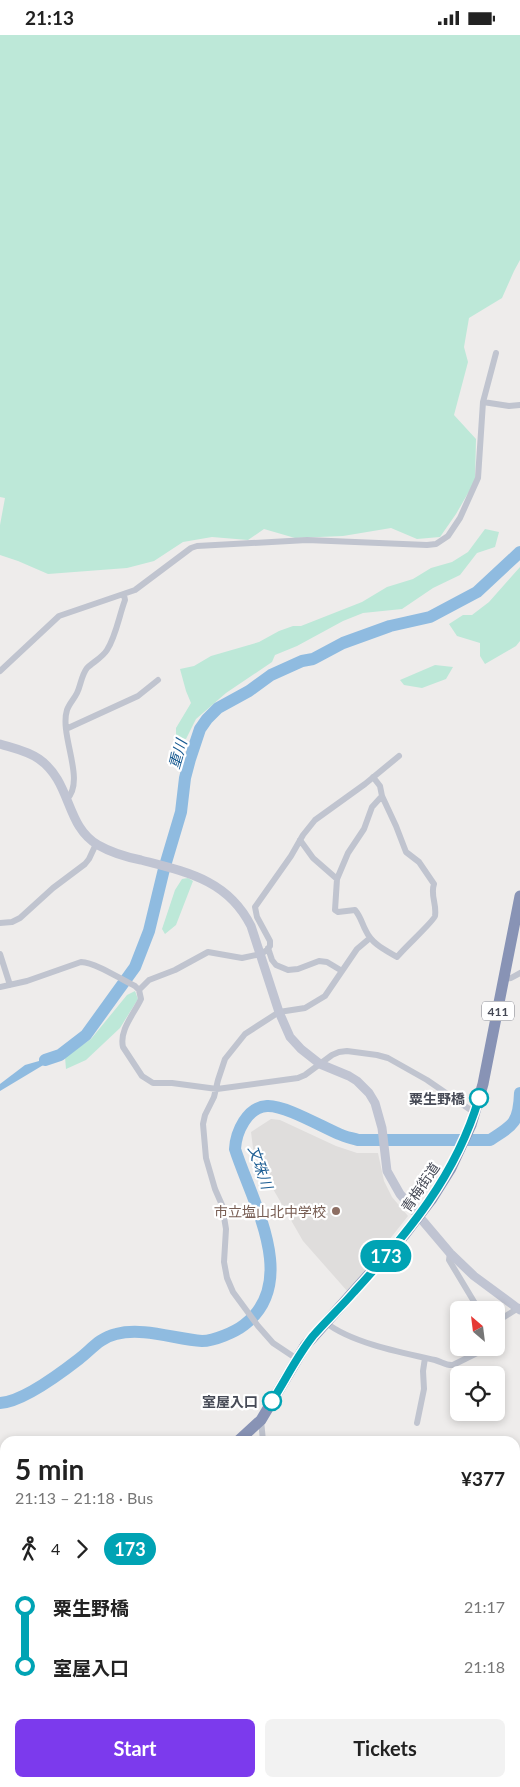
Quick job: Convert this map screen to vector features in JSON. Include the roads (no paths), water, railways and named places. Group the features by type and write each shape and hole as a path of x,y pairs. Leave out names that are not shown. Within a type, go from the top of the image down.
{"highway":[{"name":"青梅街道","path":"243,1436 261,1420 296,1359 325,1322 378,1265 418,1217 442,1183 458,1153 471,1125 483,1084 520,895"}],"street":[{"path":"0,671 59,616 135,590 191,548 202,544 307,540 427,545 442,541 448,536 460,518 478,478 483,402 496,353"},
{"path":"483,402 509,406 520,405"},
{"path":"67,799 74,788 66,729 67,710 77,693 83,674 103,655 110,645 125,600 124,595"},
{"path":"66,729 138,696 158,680"},
{"path":"0,744 31,754 56,776 77,823 96,844 122,855 181,870 203,879 218,887 236,903 245,914 264,951 279,1012 290,1037 301,1049 320,1064 349,1076 369,1093 375,1103 382,1128 387,1171 392,1182 418,1217 450,1253 474,1276 519,1309 505,1316"},
{"path":"137,988 149,980 175,970 208,952 242,958 264,951 270,941 257,917 254,907 291,856 300,840 320,815 399,756"},
{"path":"373,777 380,786 382,796 406,852 419,862 434,884 432,895 436,914 433,921 415,936 397,957 370,938 361,917 355,910 338,912 335,910 337,879 348,853 364,829 372,807 382,796"},
{"path":"300,840 313,858 337,879"},
{"path":"0,923 20,918 53,888 85,864 96,844"},
{"path":"296,1359 273,1343 258,1326 237,1298 227,1278 224,1262 226,1229 222,1205 206,1158 203,1124 217,1089 225,1059 245,1033 279,1012 312,1005 325,995 357,949 370,938"},
{"path":"264,951 276,965 288,969 298,969 319,961 327,962 342,971"},
{"path":"0,954 10,985"},
{"path":"0,987 27,981 81,962 100,968 137,988 141,999 128,1021 122,1042 123,1047 142,1077 153,1083 172,1083 217,1089 298,1077 305,1075 332,1055 347,1051 388,1058 427,1079 475,1113"},
{"path":"504,979 512,978 520,973"},
{"path":"450,1253 449,1260 474,1301"},
{"path":"325,1322 336,1331 345,1335 454,1365 472,1356"},
{"path":"417,1423 424,1389 423,1371 425,1358"},
{"path":"261,1420 263,1436"}],"water":[{"path":"60,1055 0,1091 0,1084 25,1065"}],"waterway":[{"name":"重川","path":"45,1060 60,1055 86,1035 135,967 149,931 164,869 181,812 185,778 190,759 200,729 207,719 218,708 249,691 271,675 302,661 313,659 343,643 390,626 430,617 477,592 520,552"},
{"name":"文珠川","path":"0,1403 19,1398 41,1386 83,1356 100,1341 110,1336 126,1332 137,1332 207,1341 224,1336 240,1328 261,1307 269,1287 270,1264 267,1240 235,1149 240,1128 244,1121 260,1107 267,1106 283,1109 341,1135 358,1140 490,1140 514,1122 520,1093"}],"place":[{"name":"粟生野橋","path":"479,1098"},
{"name":"市立塩山北中学校","path":"336,1211"},
{"name":"室屋入口","path":"272,1401"}]}
